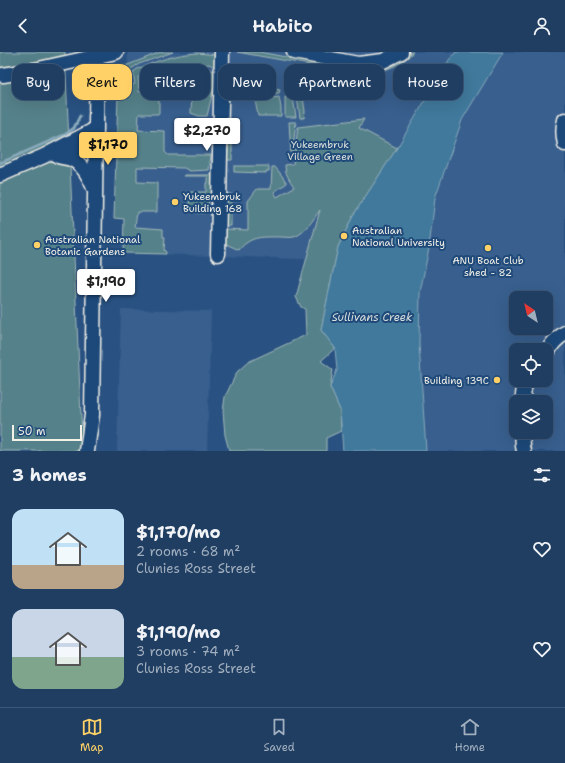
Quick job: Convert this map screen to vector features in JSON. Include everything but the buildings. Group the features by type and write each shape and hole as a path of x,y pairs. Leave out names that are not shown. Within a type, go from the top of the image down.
{"street":[{"path":"3,75 97,54 116,52"},
{"path":"218,254 222,52"},
{"path":"294,52 358,64 383,60 402,52"},
{"path":"95,451 92,415 97,54"},
{"path":"565,120 563,129 565,144"},
{"path":"0,175 51,156 96,136"},
{"path":"51,156 71,159 83,168 90,178 95,190"},
{"path":"553,343 565,333"},
{"path":"87,451 92,415"},
{"path":"522,439 524,451"}],"shaded area":[{"name":"Australian National University","path":"128,52 565,52 565,451 343,451 340,410 330,387 337,370 335,348 328,339 335,260 123,253 127,100 132,100 132,64 128,64"},
{"path":"121,309 211,311 207,451 117,451"}],"green space":[{"name":"Australian National Botanic Gardens","path":"0,52 65,52 82,438 80,451 0,451"},
{"path":"161,52 173,52 139,64 132,68 132,64 130,64"},
{"path":"237,52 259,52 323,64 304,64"},
{"path":"413,52 402,62 393,64 393,67 385,70 385,66"},
{"path":"198,53 217,55 215,67 204,63 151,64 174,56"},
{"path":"140,68 140,77 138,77 140,100 159,100 159,114 139,114 138,130 165,131 165,152 168,155 211,155 209,170 190,171 184,168 137,167 137,182 157,183 157,212 137,212 135,227 163,229 163,237 165,237 164,250 166,254 123,253 124,219 114,218 118,100 132,100 132,85 135,84 133,72"},
{"path":"210,69 215,72 216,78 207,116 199,116 191,113 192,100 210,100"},
{"path":"276,89 280,90 279,93 276,93"},
{"path":"276,97 279,97 281,116 258,116 255,100 276,100"},
{"path":"285,100 293,100 296,117 285,117"},
{"path":"297,100 303,100 305,111 304,118 300,118"},
{"name":"Yukeembruk Village Green","path":"364,119 359,128 397,148 354,214 338,247 321,330 335,348 321,361 333,370 330,387 340,410 341,431 326,438 326,451 230,451 225,435 223,411 225,397 237,372 248,362 306,335 305,309 301,307 296,297 320,210 309,225 294,237 269,237 253,239 239,250 224,243 224,229 248,230 248,201 257,189 271,189 272,167 275,167 287,183 274,192 277,197 294,187 289,179 285,165 293,164 298,127"},
{"path":"289,122 296,122 292,156 291,156"},
{"path":"226,138 232,138 232,160 226,160"},
{"path":"234,166 269,166 269,171 266,171 266,173 234,172"},
{"path":"184,175 216,175 215,190 205,213 189,211 190,192 206,192 208,176"},
{"path":"224,194 231,194 231,226 224,226"}],"water":[{"name":"Sullivans Creek","path":"456,52 503,52 462,120 435,198 429,248 420,292 419,344 426,451 343,451 340,410 330,387 337,370 335,348 321,330 338,247 354,214 397,148 425,100 463,100 463,64 447,64"}],"pier":[{"path":"404,241 429,244 429,248 403,245"}],"waterway":[{"path":"0,163 66,134 74,128 80,116"}],"place":[{"name":"Yukeembruk Building 168","path":"175,202"},
{"name":"Australian National University","path":"344,236"},
{"name":"Australian National Botanic Gardens","path":"37,245"},
{"name":"ANU Boat Club shed - 82","path":"488,248"},
{"name":"Building 139C","path":"497,380"}]}
